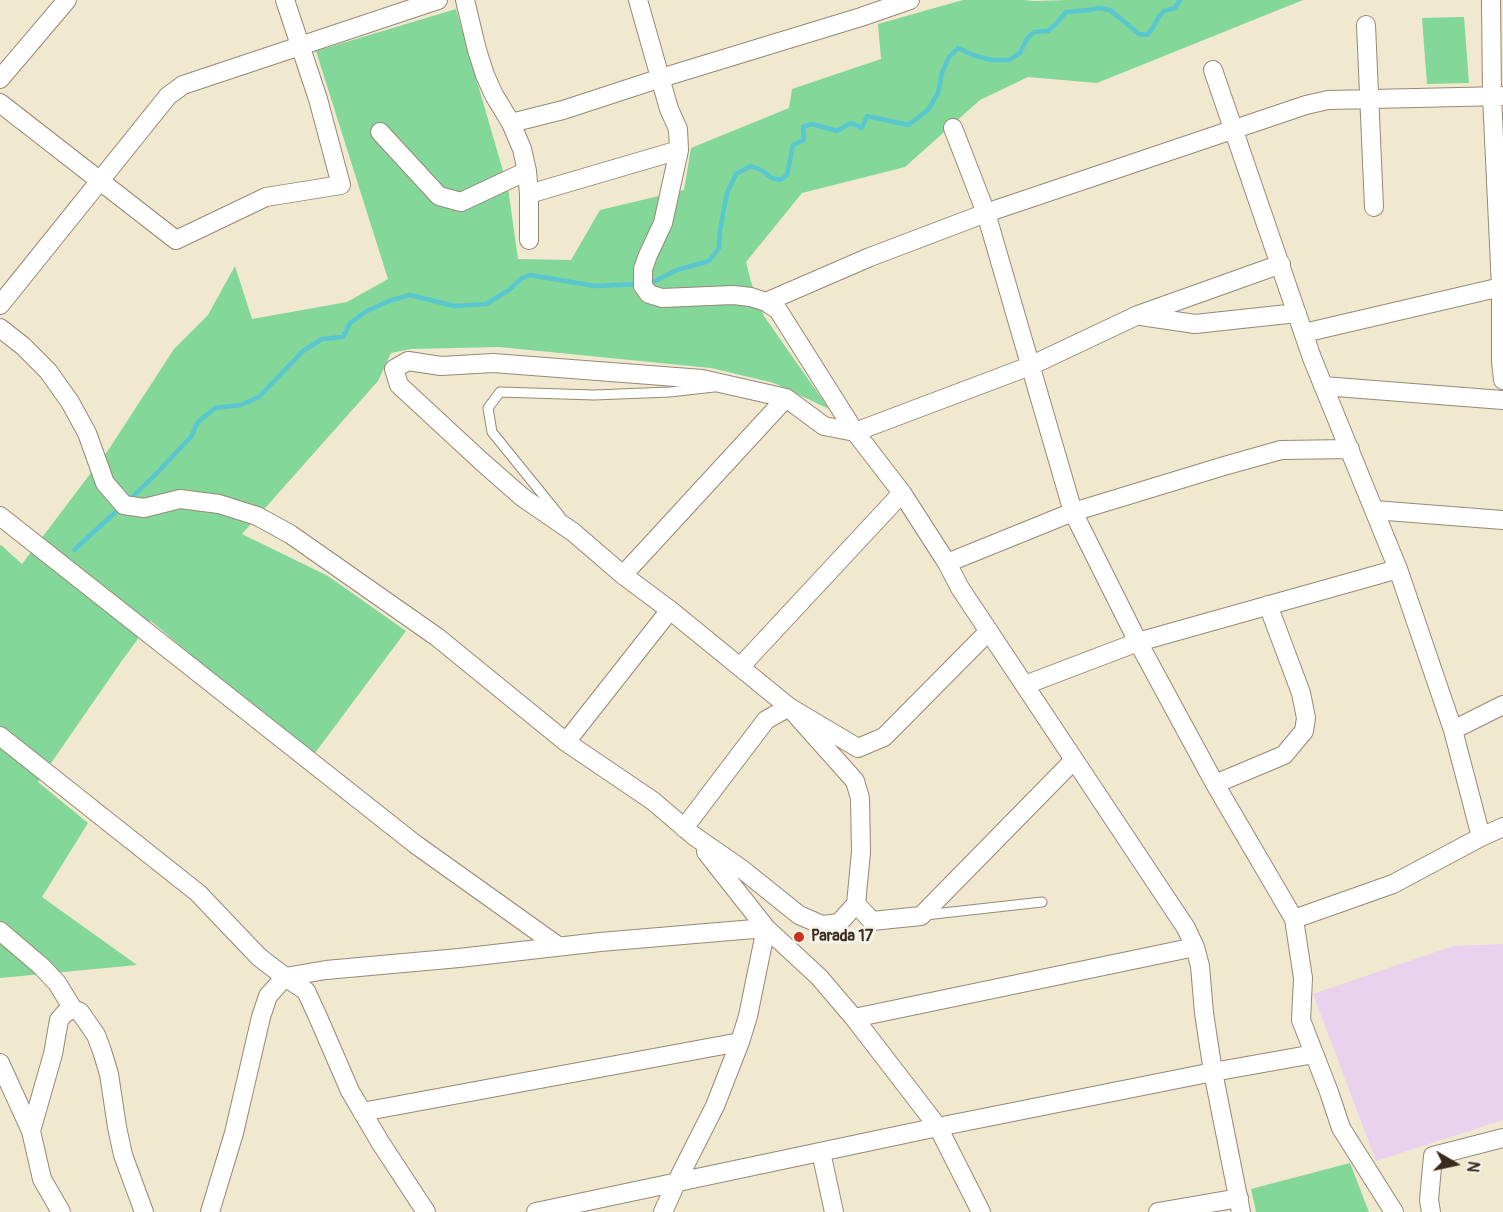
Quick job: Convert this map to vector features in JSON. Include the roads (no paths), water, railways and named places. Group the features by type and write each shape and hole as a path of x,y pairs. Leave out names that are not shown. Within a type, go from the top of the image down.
{"street":[{"path":"0,79 67,0"},
{"path":"0,103 176,240 266,197 341,185 318,99 285,0"},
{"path":"0,305 168,96 183,84 438,0"},
{"path":"465,0 485,75 522,149 529,194 529,240"},
{"path":"638,0 669,109 678,129 679,150 663,223 643,269 643,286 649,294 662,298 733,295 751,297 766,302 778,310 855,432 902,493 947,563 960,588 1186,928 1195,947 1200,966 1213,1072 1240,1205 1158,1212"},
{"path":"511,123 563,110 661,78 859,8 910,0"},
{"path":"1491,0 1497,96 1503,380"},
{"path":"1366,25 1374,207"},
{"path":"1213,70 1323,386 1398,569 1453,730 1481,837"},
{"path":"766,302 870,257 986,213 1306,105 1328,100 1497,96"},
{"path":"953,128 986,213 1073,512 1138,642 1215,784 1294,919 1303,978 1301,1020 1341,1128 1394,1212"},
{"path":"380,132 439,196 461,202 527,171"},
{"path":"529,194 679,150"},
{"path":"989,631 884,736 858,748 789,707 670,610 622,576 573,532 522,496 399,386 394,369 408,361 441,366 492,363 702,379 786,398 824,426 855,432 1030,366 1138,315 1281,264"},
{"path":"1304,333 1501,287"},
{"path":"1138,315 1195,324 1297,313"},
{"path":"0,328 23,346 48,372 70,402 87,433 105,483 124,505 144,508 180,499 219,504 257,516 291,534 437,636 566,742 653,801 689,832 799,915 822,926 839,923 856,904 861,852 860,798 855,781 789,707"},
{"path":"1323,386 1503,400"},
{"path":"622,576 786,398"},
{"path":"947,563 1073,512 1224,466 1281,450 1350,449"},
{"path":"740,667 902,493"},
{"path":"1374,510 1503,520"},
{"path":"0,516 416,844 558,946"},
{"path":"1025,685 1138,642 1398,569"},
{"path":"1215,784 1284,755 1304,731 1305,718 1301,693 1268,605"},
{"path":"566,742 670,610"},
{"path":"1453,730 1503,705"},
{"path":"689,832 766,720 789,707"},
{"path":"0,736 198,893 259,957 306,991 350,1091 426,1212"},
{"path":"856,904 872,921 921,916 1074,760"},
{"path":"1294,919 1393,884 1503,827"},
{"path":"689,832 766,928 819,977 854,1018 938,1126 981,1212"},
{"path":"210,1212 234,1133 261,1017 268,996 285,977 327,970 558,946 766,928"},
{"path":"663,1212 715,1106 741,1042 766,928"},
{"path":"0,931 57,983 73,1009 80,1012 96,1035 109,1074 123,1155 144,1212"},
{"path":"854,1018 1195,947"},
{"path":"31,1131 53,1054 60,1020 65,1013 73,1009"},
{"path":"362,1112 741,1042"},
{"path":"536,1212 938,1126 1314,1054"},
{"path":"0,1063 31,1131 42,1179 61,1212"},
{"path":"1431,1212 1429,1200 1433,1156 1503,1138"},
{"path":"821,1152 834,1212"}],"lane":[{"path":"573,532 492,432 488,408 500,392 594,395 670,392 729,386"},
{"path":"921,916 1042,902"}],"waterway":[{"path":"647,283 677,270 709,261 719,248 727,193 736,174 751,166 780,180 787,175 793,145 804,140 803,127 812,124 837,131 851,123 862,128 867,116 908,125 928,110 938,93 942,73 949,57 958,48 991,60 1009,60 1020,53 1027,39 1034,32 1048,31 1066,12 1098,8 1110,10 1139,34 1147,35 1164,11 1175,8 1180,0"},
{"path":"130,499 191,437 198,422 215,408 241,405 259,397 303,351 322,339 343,337 350,323 367,311 389,301 410,295 454,306 486,304 509,290 522,278 530,275 595,286 638,284"},
{"path":"74,550 121,507"}],"place":[{"name":"Parada 17","path":"799,937"}]}
